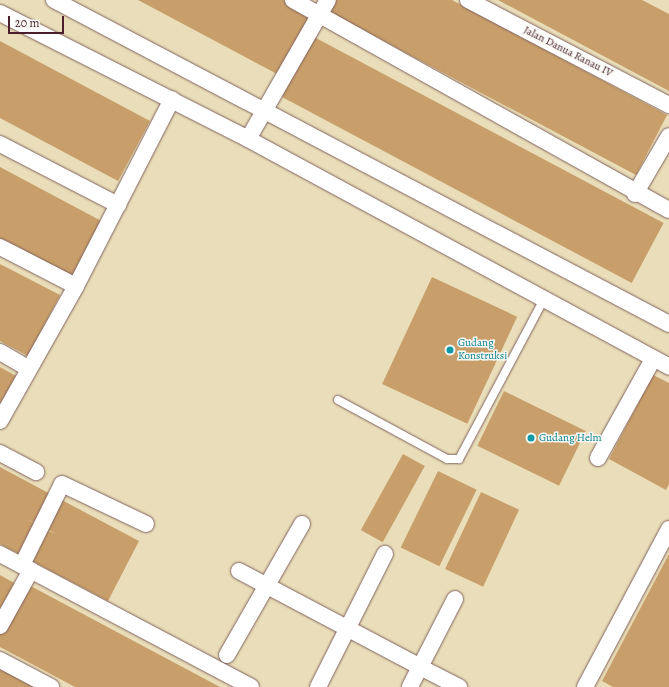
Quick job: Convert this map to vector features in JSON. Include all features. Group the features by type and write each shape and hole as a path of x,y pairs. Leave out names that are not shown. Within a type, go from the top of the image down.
{"street":[{"path":"54,0 266,110 669,324"},
{"path":"293,0 635,194 668,210"},
{"path":"248,139 328,0"},
{"name":"Jalan Danua Ranau IV","path":"468,0 669,104"},
{"path":"0,13 248,139 543,301 669,367"},
{"path":"0,421 28,368 76,286 172,100"},
{"path":"635,194 669,136"},
{"path":"0,144 118,205"},
{"path":"0,247 76,286"},
{"path":"0,352 28,368"},
{"path":"598,458 653,359"},
{"path":"0,453 36,472"},
{"path":"0,626 62,484 146,524"},
{"path":"227,655 268,586 302,524"},
{"path":"585,687 669,529"},
{"path":"0,554 251,687"},
{"path":"318,687 385,554"},
{"path":"239,570 348,626 458,687"},
{"path":"410,687 454,599"},
{"path":"0,660 51,687"}],"lane":[{"path":"338,400 447,459 459,459 543,301"}],"building":[{"path":"138,0 283,0 311,15 279,75"},
{"path":"333,0 452,0 667,115 636,175 327,11"},
{"path":"498,0 642,0 669,14 669,91"},
{"path":"314,37 664,223 632,283 282,97"},
{"path":"0,41 150,121 118,181 0,118"},
{"path":"0,167 107,224 75,284 0,244"},
{"path":"0,264 60,295 28,356 0,341"},
{"name":"Gudang Konstruksi","path":"432,277 517,317 467,424 382,384"},
{"path":"0,367 16,376 0,407"},
{"path":"653,375 669,383 669,484 666,490 609,459"},
{"name":"Gudang Helm","path":"504,391 586,431 559,486 477,446"},
{"path":"403,454 425,466 383,542 361,530"},
{"path":"0,467 54,496 40,525 29,520 39,526 23,556 0,544"},
{"path":"438,471 477,490 439,566 401,547"},
{"path":"481,492 519,510 483,587 445,569"},
{"path":"58,498 139,541 108,601 26,558 44,529 56,534 43,527"},
{"path":"669,554 669,687 613,687 602,681"},
{"path":"0,575 16,584 0,615"},
{"path":"25,583 220,687 75,687 0,647 0,631"},
{"path":"0,665 41,687 0,687"}],"place":[{"name":"Gudang Konstruksi","path":"450,350"},
{"name":"Gudang Helm","path":"531,438"}]}
